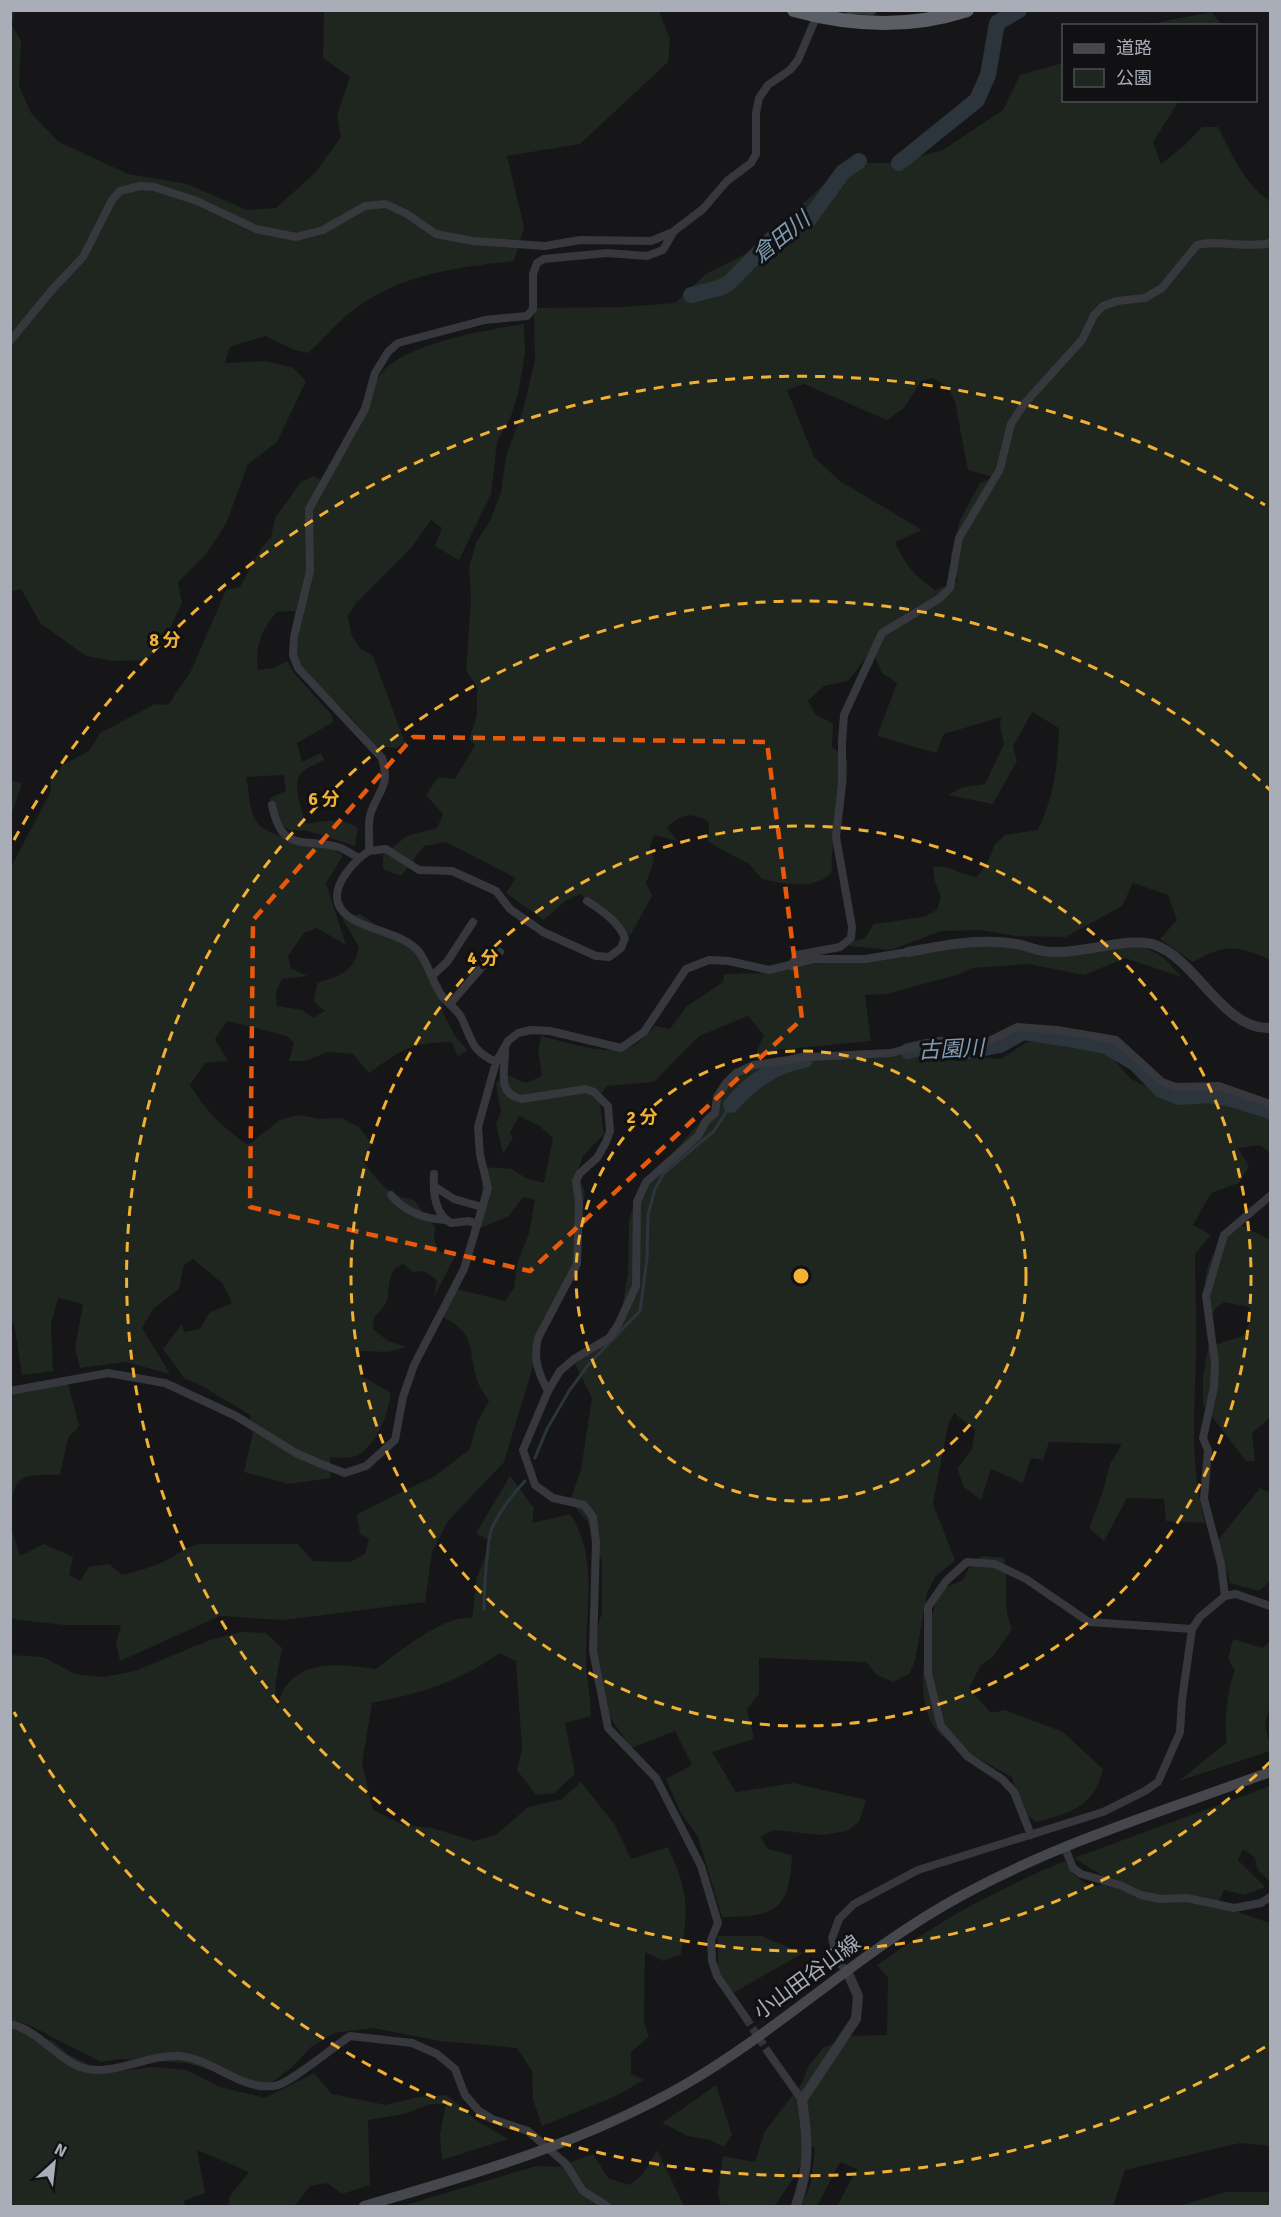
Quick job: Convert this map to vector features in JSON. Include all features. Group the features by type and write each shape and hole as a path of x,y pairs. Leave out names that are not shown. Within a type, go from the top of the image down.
{"highway":[{"path":"794,10 884,24 938,19 967,10"}],"main road":[{"name":"小山田谷山線","path":"364,2206 492,2169 601,2127 688,2082 763,2033 900,1933 959,1896 1001,1875 1065,1848 1270,1772"}],"street":[{"path":"849,10 872,11"},
{"path":"10,341 51,291 83,257 112,200 120,191 140,186 154,187 197,201 256,229 296,237 323,231 365,206 386,204 407,214 436,234 473,241 545,246 580,240 651,242 674,231 703,208 727,181 752,164 756,154 756,113 759,98 768,85 790,70 798,60 818,13"},
{"path":"369,850 370,814 385,787 386,774 382,758 361,733 298,669 293,655 294,637 310,571 309,509 365,409 375,373 388,352 411,338 485,320 527,316 533,309 533,274 537,263 544,258 607,253 647,256 663,250 674,231"},
{"path":"791,966 797,955 840,947 851,938 852,927 836,837 842,784 844,715 882,633 940,598 950,588 959,538 1000,469 1011,424 1024,404 1082,340 1094,315 1103,306 1117,301 1145,298 1162,288 1197,245 1204,243 1238,246 1270,243"},
{"path":"272,805 275,820 284,834 302,844 339,847 358,858"},
{"path":"496,1062 482,1055 468,1039 461,1016 441,995 419,952 411,944 367,926 339,906 336,895 341,884 358,858 369,850 386,849 418,870 452,871 496,891 510,909 543,932 596,956 609,957 621,948 625,938 603,912 587,901"},
{"path":"432,976 447,962 473,922"},
{"path":"10,1390 108,1373 165,1383 236,1416 296,1453 321,1464 345,1473 366,1466 395,1440 403,1397 414,1365 465,1269 488,1188 480,1155 478,1127 496,1062 505,1046 518,1033 531,1030 550,1031 621,1048 645,1032 686,969 709,960 729,961 769,970 814,959 865,959 950,943 981,941 1016,944 1050,952 1081,951 1141,941 1156,945 1174,955 1240,1020 1263,1028 1270,1028"},
{"path":"450,1004 483,967 500,952"},
{"path":"746,2018 717,1976 712,1961 711,1940 718,1923 701,1866 656,1778 608,1728 593,1651 596,1543 593,1517 584,1505 553,1498 535,1485 524,1450 548,1390 560,1371 574,1359 609,1338 618,1325 636,1286 637,1202 646,1182 698,1136 706,1121 715,1113 717,1097 726,1083 736,1073 754,1065 810,1057 891,1053 935,1041 989,1041 1017,1027 1057,1030 1116,1041 1162,1082 1176,1087 1219,1086 1270,1104"},
{"path":"505,1046 504,1089 513,1098 522,1099 586,1089 594,1092 608,1106 609,1131 606,1142 597,1158 580,1173 576,1181 579,1203 577,1264 538,1338 534,1351 538,1373 548,1390"},
{"path":"434,1174 438,1205 446,1220"},
{"path":"434,1186 454,1199 482,1207"},
{"path":"391,1195 400,1205 415,1214 451,1223 469,1221 477,1224"},
{"path":"1225,1596 1221,1564 1204,1499 1208,1450 1203,1438 1214,1387 1215,1363 1206,1296 1224,1235 1270,1197"},
{"path":"1031,1834 1014,1792 1002,1779 968,1757 941,1726 928,1673 928,1606 946,1581 967,1562 995,1564 1041,1588 1089,1622 1192,1629"},
{"path":"802,2100 856,2019 858,1996 847,1971 838,1962 832,1938 839,1919 854,1904 918,1870 1103,1812 1158,1782 1180,1732 1192,1629 1200,1617 1225,1596 1236,1594 1270,1606"},
{"path":"1065,1848 1073,1868 1081,1874 1120,1885 1141,1895 1160,1899 1186,1898 1234,1908 1260,1903 1270,1897"},
{"path":"10,2024 36,2034 61,2056 81,2067 100,2070 158,2056 180,2056 205,2061 257,2085 276,2086 350,2036 412,2043 437,2054 455,2069 465,2095 479,2111 492,2119 528,2131 566,2164 583,2191 607,2206"},
{"path":"768,2052 802,2100 809,2154 804,2184 796,2206"}],"highlighted area":[{"path":"413,737 767,742 802,1019 530,1271 250,1207 253,920"}],"green space":[{"path":"11,11 15,11 12,25 21,41 19,86 31,113 59,142 128,174 187,184 247,210 276,208 315,173 341,137 337,115 350,77 323,58 324,11 659,11 670,39 668,62 580,144 507,156 524,227 514,261 431,274 392,287 349,313 308,353 295,350 265,336 230,347 225,363 265,361 292,367 306,381 277,442 248,464 226,524 206,554 178,582 182,603 164,642 146,660 113,661 86,656 41,624 21,589 11,592"},
{"path":"1211,12 1221,24 1150,24"},
{"path":"1062,63 1062,102 1178,102 1153,142 1161,164 1185,145 1202,127 1218,127 1246,177 1270,201 1270,960 1249,951 1231,949 1214,952 1193,962 1160,939 1177,920 1168,895 1133,883 1122,906 1066,937 1015,936 982,930 941,931 891,950 840,945 865,938 874,924 923,917 937,910 941,897 935,882 933,867 950,868 976,877 986,866 995,844 1005,835 1038,830 1051,792 1058,754 1059,728 1032,712 1013,746 1017,761 993,804 948,795 963,787 985,784 1004,744 1000,726 1001,717 944,734 936,753 877,736 897,683 882,673 875,657 868,655 848,681 824,686 808,701 815,714 833,724 832,747 847,759 846,788 834,843 832,872 817,882 799,885 762,879 749,864 708,842 709,822 692,815 678,819 667,827 677,841 654,835 650,846 654,861 646,883 652,896 630,936 614,917 580,894 565,901 544,920 506,893 516,878 446,842 424,846 401,876 383,869 383,855 407,836 437,828 443,814 426,795 438,777 455,779 475,745 469,739 477,716 477,687 466,670 471,600 469,567 476,543 491,519 501,492 506,456 523,410 535,360 534,308 623,307 675,303 706,274 749,252 848,163 894,163 943,150 1003,110 1020,75","holes":["933,378 948,387 955,402 968,470 993,477 980,483 960,520 951,555 958,582 935,590 911,569 895,542 922,530 840,481 814,457 787,390 804,384 887,420 904,408 921,381"]},
{"path":"524,324 525,353 518,394 511,416 497,442 491,494 459,560 435,546 442,528 431,520 411,548 356,603 348,616 351,634 360,648 373,656 405,743 396,748 375,746 351,717 310,680 297,660 290,640 295,611 277,612 263,632 258,646 258,670 274,668 287,661 293,672 332,715 333,722 297,743 302,762 321,753 324,760 304,770 297,783 298,797 306,824 339,821 358,828 355,846 308,831 290,830 278,824 269,809 270,798 286,791 284,775 246,777 253,815 262,827 271,833 322,845 343,856 326,883 346,945 317,928 304,933 288,956 291,968 307,976 282,979 276,992 277,1006 302,1010 313,1018 325,1011 314,1002 317,983 345,972 353,962 359,947 342,918 360,914 419,954 441,985 443,1013 455,1036 467,1050 458,1057 451,1042 416,1046 399,1053 369,1073 353,1054 328,1052 305,1061 289,1061 294,1043 287,1036 227,1021 215,1039 228,1061 205,1063 190,1085 216,1118 248,1145 280,1120 298,1115 320,1119 341,1118 359,1127 372,1144 363,1161 368,1168 391,1191 414,1200 435,1227 434,1240 440,1252 456,1254 434,1297 437,1280 424,1271 413,1272 403,1264 391,1275 387,1302 374,1318 373,1329 388,1341 407,1347 388,1352 360,1351 360,1375 391,1393 385,1419 371,1443 358,1455 344,1458 330,1457 331,1478 288,1484 244,1472 253,1432 250,1415 202,1386 184,1378 163,1349 182,1324 184,1332 200,1329 209,1313 232,1303 223,1284 193,1259 184,1265 179,1289 153,1309 142,1328 170,1374 126,1362 80,1368 75,1348 83,1304 58,1298 51,1324 53,1371 22,1375 14,1323 11,1322 11,867 51,791 50,779 63,765 89,751 100,733 155,704 168,705 191,671 226,590 240,587 260,550 271,537 275,518 301,482 314,476 324,482 355,435 376,382 385,369 396,360 430,345"},
{"path":"10,780 22,783 11,816"},
{"path":"963,944 1052,950 1144,947 1163,957 1182,977 1125,958 1084,975 1028,964 972,968 957,975 886,994 865,995 871,1041 777,1050 754,1058 764,1035 748,1016 699,1036 654,1082 607,1086 599,1097 604,1134 583,1156 577,1173 585,1192 575,1262 541,1340 504,1462 448,1521 432,1552 425,1602 284,1620 220,1616 120,1661 116,1643 121,1625 65,1625 11,1619 10,1524 20,1556 44,1544 73,1557 69,1575 80,1581 89,1567 109,1564 122,1575 156,1565 188,1548 201,1544 298,1544 313,1561 350,1562 365,1554 369,1539 360,1534 357,1514 435,1476 470,1449 476,1425 489,1401 477,1380 467,1337 462,1330 443,1317 457,1289 505,1301 514,1288 517,1264 529,1233 535,1200 523,1197 509,1216 480,1228 483,1167 512,1169 526,1178 544,1183 553,1138 538,1125 519,1116 510,1133 513,1138 503,1154 496,1124 501,1112 496,1083 505,1074 526,1083 542,1076 538,1050 541,1036 588,1048 625,1049 635,1045 656,1026 670,1029 686,1007 723,982 724,974 768,973 817,963"},
{"path":"1027,1042 1063,1042 1108,1053 1131,1079 1163,1095 1222,1094 1270,1108 1270,1152 1259,1145 1238,1148 1249,1166 1239,1183 1211,1193 1193,1225 1211,1235 1195,1254 1195,1457 1205,1523 1166,1521 1164,1499 1127,1498 1104,1541 1089,1528 1110,1464 1122,1444 1049,1442 1043,1460 1031,1458 1023,1483 991,1469 981,1500 964,1487 957,1469 972,1449 975,1430 954,1413 948,1425 933,1504 955,1560 935,1577 927,1593 915,1661 909,1674 893,1682 877,1675 866,1662 759,1658 759,1694 747,1709 754,1739 712,1752 736,1792 794,1783 866,1800 859,1822 847,1831 822,1835 773,1830 760,1837 768,1849 792,1855 791,1874 783,1899 776,1907 766,1912 740,1917 722,1917 698,1837 681,1813 666,1779 692,1765 675,1731 631,1748 603,1707 593,1677 598,1626 602,1612 602,1562 587,1521 570,1501 581,1470 592,1398 575,1364 609,1334 622,1310 628,1272 629,1220 638,1193 713,1107 722,1088 737,1075 784,1058 862,1050 1001,1059"},
{"path":"1241,1225 1270,1240 1270,1418 1252,1433 1255,1461 1246,1461 1203,1405 1203,1379 1208,1347 1243,1336 1252,1318 1249,1307 1224,1302 1215,1309 1208,1323 1206,1307 1205,1280 1212,1257 1228,1236"},
{"path":"67,1380 79,1426 68,1438 60,1475 36,1475 22,1479 14,1491 11,1515 11,1394"},
{"path":"510,1476 534,1508 532,1523 570,1514 585,1548 588,1566 586,1667 591,1716 565,1723 575,1774 554,1793 536,1795 517,1770 522,1749 516,1661 499,1653 469,1672 439,1686 372,1703 362,1763 373,1810 403,1825 432,1828 474,1841 496,1835 528,1807 562,1799 581,1782 615,1825 631,1859 668,1847 683,1888 685,1923 681,1954 663,1961 645,1952 644,2022 649,2037 631,2052 631,2074 644,2080 616,2096 542,2126 533,2099 532,2071 517,2048 440,2041 373,2028 334,2033 311,2047 292,2067 261,2091 241,2085 219,2073 187,2063 121,2059 101,2062 27,2024 11,2020 10,1655 43,1657 75,1674 104,1677 135,1671 210,1640 240,1632 266,1633 282,1648 275,1686 277,1708 284,1688 305,1671 316,1667 340,1665 376,1669 435,1628 448,1622 472,1618 477,1577 491,1542 476,1533"},
{"path":"1260,1488 1270,1493 1270,1581 1259,1591 1230,1583 1218,1540"},
{"path":"982,1556 1004,1558 1007,1611 1012,1629 993,1657 981,1665 969,1688 991,1713 1005,1710 1063,1732 1103,1769 1094,1792 1080,1806 1061,1815 1037,1822 1023,1813 1012,1777 943,1737 929,1717 924,1701 924,1663 938,1591 963,1580 972,1562"},
{"path":"1233,1639 1262,1648 1270,1642 1270,1709 1266,1727 1270,1751 1179,1781 1227,1742 1227,1706 1235,1671 1228,1659"},
{"path":"1270,1786 1270,1882 1257,1869 1255,1858 1243,1849 1238,1860 1265,1887 1245,1895 1224,1890 1217,1905 1270,1923 1270,2146 1240,2143 1125,2170 1113,2206 837,2206 857,2169 840,2162 817,2206 801,2206 811,2183 815,2148 807,2142 799,2169 775,2206 721,2206 718,2193 723,2156 755,2162 765,2131 802,2083 808,2067 823,2048 851,2036 887,2035 888,1978 877,1965 968,1907 1065,1861 1073,1874 1090,1887 1108,1883 1101,1875 1074,1858"},
{"path":"718,1936 761,1936 803,1953 733,1993 718,1970"},
{"path":"11,2029 53,2041 69,2055 107,2073 152,2067 186,2070 220,2087 265,2098 314,2073 332,2094 386,2105 419,2097 447,2095 477,2121 508,2139 442,2160 440,2135 446,2104 430,2104 404,2114 368,2120 370,2185 342,2194 327,2183 310,2186 295,2206 229,2206 229,2197 249,2172 197,2150 205,2193 184,2201 185,2206 11,2206"},
{"path":"716,2085 732,2135 724,2147 710,2140 688,2136 662,2123"},
{"path":"657,2150 684,2206 402,2206 536,2166 558,2167 593,2154 608,2178 629,2185 643,2174"},
{"path":"1226,2192 1270,2192 1270,2206 1179,2206"}],"waterway":[{"name":"倉田川","path":"899,163 977,100 988,75 997,23 1019,10"},
{"name":"倉田川","path":"691,295 729,283 775,236 809,219 843,172 859,161"},
{"name":"古園川","path":"908,1051 926,1047 969,1051 1000,1045 1023,1032 1063,1038 1106,1046 1135,1063 1161,1090 1180,1097 1209,1095 1232,1099 1270,1111"},
{"name":"古園川","path":"731,1105 763,1076 783,1066 805,1060"},
{"path":"535,1458 547,1429 569,1391 589,1364 640,1311 647,1259 648,1215 655,1189 664,1173 714,1131 731,1105"},
{"path":"484,1609 490,1534 499,1515 525,1481"}],"tunnel":[{"path":"746,2018 768,2052"}]}
